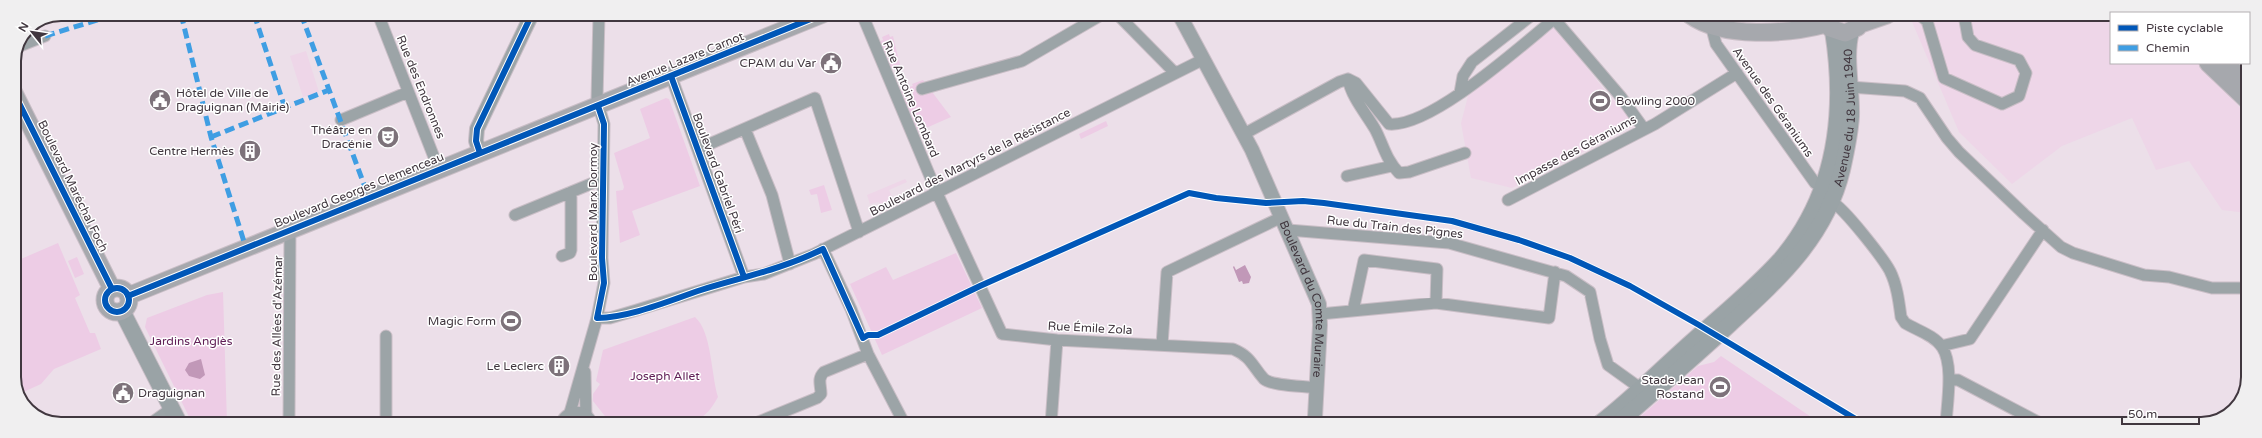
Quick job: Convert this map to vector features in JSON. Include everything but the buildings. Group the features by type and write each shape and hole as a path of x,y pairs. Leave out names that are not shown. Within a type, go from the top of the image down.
{"main road":[{"name":"Avenue Lazare Carnot","path":"598,106 807,21"},
{"path":"1703,21 1711,25 1753,33 1806,29 1827,23 1859,23"},
{"path":"1772,31 1799,24 1803,21"},
{"name":"Avenue du 18 Juin 1940","path":"1827,23 1837,52 1838,107 1828,196"},
{"name":"Avenue du 18 Juin 1940","path":"1828,196 1846,152 1851,117 1849,49 1859,23"},
{"path":"2209,64 2241,94"},
{"path":"2226,64 2241,78"},
{"name":"Boulevard Georges Clemenceau","path":"125,304 290,230 598,106"},
{"name":"Boulevard Maréchal Foch","path":"21,107 112,289 120,289 125,304"},
{"path":"1608,417 1732,307 1780,260 1828,196"},
{"path":"1625,417 1700,352 1790,267 1816,231 1828,196"},
{"path":"125,304 175,416"}],"street":[{"name":"Rue des Endronnes","path":"381,21 439,170"},
{"path":"480,153 476,141 477,129 528,21"},
{"name":"Boulevard Marx Dormoy","path":"586,360 604,283 598,182 604,124 598,106 597,88 599,21"},
{"name":"Rue Antoine Lombard","path":"865,21 937,193"},
{"path":"922,89 1022,61 1091,21"},
{"path":"1124,21 1175,73"},
{"name":"Boulevard du Comte Muraire","path":"1184,21 1244,134 1288,230 1319,304 1320,314 1314,417"},
{"path":"1460,93 1463,76 1472,62 1524,21"},
{"path":"1244,134 1344,81 1356,83 1389,124 1397,125 1424,115 1460,93 1549,21"},
{"path":"1559,21 1644,129"},
{"path":"1927,21 1944,78 2002,104 2019,96 2026,73 2019,60 1975,45 1968,37 1965,21"},
{"name":"Avenue des Géraniums","path":"1711,25 1716,44 1815,183 1840,208 1891,272 1901,317 1905,322 1941,346"},
{"path":"25,44 45,36"},
{"name":"Boulevard des Martyrs de la Résistance","path":"597,318 610,318 744,277 764,274 790,264 859,232 1204,59"},
{"name":"Impasse des Géraniums","path":"1508,200 1644,129 1737,73"},
{"name":"Boulevard Gabriel Péri","path":"671,76 744,277"},
{"path":"1344,81 1378,136 1392,166 1399,173 1409,172 1464,153"},
{"path":"1850,87 1905,91 1920,98 1947,138 1959,152 2061,247 2073,253 2144,275 2169,277 2212,288 2241,288"},
{"path":"341,120 408,92"},
{"path":"698,149 815,98 859,232"},
{"path":"1378,136 1389,124"},
{"path":"745,129 772,195 790,264"},
{"path":"1347,176 1392,166"},
{"path":"516,215 598,182"},
{"path":"562,256 570,253 571,250 571,192"},
{"name":"Rue Émile Zola","path":"937,193 1002,334 1057,340 1233,349 1251,359 1265,380 1273,383 1317,388"},
{"path":"1162,345 1167,272 1282,217"},
{"name":"Rue des Allées d'Azémar","path":"289,417 290,230"},
{"name":"Rue du Train des Pignes","path":"1288,230 1449,243 1566,276 1590,292 1600,339 1608,365 1640,388"},
{"path":"1946,417 1949,379 1946,356 1941,346 1970,339 2043,230"},
{"path":"823,249 851,309 868,354 900,417"},
{"path":"1353,311 1364,260 1436,269 1436,304"},
{"path":"1320,314 1436,304 1549,318 1555,272"},
{"path":"386,336 386,417"},
{"path":"1052,417 1057,340"},
{"path":"771,417 817,398 821,394 820,376 833,368 868,354"},
{"path":"567,417 586,360"},
{"path":"586,360 588,417"},
{"path":"1949,379 1958,380 2029,417"},
{"path":"570,417 578,413 584,417"}],"shaded area":[{"path":"1912,21 2110,21 2110,64 2199,64 2241,109 2241,212 2222,210 2189,161 2156,170 2132,118 2062,146 2012,184 1959,132"},
{"path":"1555,26 1602,87 1636,125 1512,188 1471,178 1461,123 1468,96"},
{"path":"306,51 319,92 303,97 290,56"},
{"path":"905,179 907,182 889,190 892,197 889,199 892,205 882,210 879,202 870,204 867,195"},
{"path":"1245,265 1251,277 1249,283 1243,284 1242,281 1239,282 1233,267 1234,266 1236,270"},
{"path":"201,359 205,375 200,379 189,376 185,370 189,363"}],"green space":[{"path":"889,34 890,37 893,36 898,57 895,58 896,61 899,60 900,65 891,69 879,42 883,40 882,37"},
{"path":"923,80 951,117 917,132 899,89 913,86 912,84"},
{"path":"666,98 669,99 700,186 632,211 640,235 620,243 616,191 623,190 624,187 614,153 650,138 640,109"},
{"path":"1106,121 1108,126 1081,139 1079,134"},
{"path":"824,185 832,210 821,213 817,194 811,195 809,190"},
{"path":"58,243 80,295 75,298 90,333 95,333 101,349 54,369 41,384 24,392 21,380 21,259"},
{"path":"956,253 982,308 882,355 850,284 886,267 893,280"},
{"path":"77,257 84,274 75,278 68,261"},
{"name":"Jardins Anglès","path":"223,292 227,417 189,417 145,327 147,318 207,295"},
{"name":"Joseph Allet","path":"695,317 701,324 708,343 718,397 713,406 702,417 606,417 593,401 593,394 600,384 596,381 603,350"},
{"name":"Stade Jean Rostand","path":"1721,356 1811,417 1640,417 1698,366 1714,362"}],"marked path":[{"path":"45,36 94,21"},
{"path":"183,21 211,137 246,248"},
{"path":"256,21 285,108"},
{"path":"304,21 369,198"},
{"path":"211,137 329,90"}],"cycle path":[{"path":"480,153 476,141 477,129 529,21"},
{"path":"128,296 806,21"},
{"path":"671,76 744,277"},
{"path":"598,106 604,124 602,258 604,283 597,318 637,312 701,290 793,262 823,249 863,338 868,335 878,335 980,286 1189,193 1216,198 1266,203 1303,201 1452,221 1519,240 1570,258 1630,286 1699,325 1852,417"},
{"path":"21,107 112,289"},
{"path":"117,288 122,289 128,295 129,300 128,305 122,311 117,312 112,311 106,305 105,300 106,295 112,289 117,288"}],"place":[{"name":"CPAM du Var","path":"831,63"},
{"name":"Hôtel de Ville de Draguignan (Mairie)","path":"160,100"},
{"name":"Bowling 2000","path":"1600,101"},
{"name":"Théâtre en Dracénie","path":"388,137"},
{"name":"Centre Hermès","path":"250,151"},
{"name":"Magic Form","path":"511,321"},
{"name":"Le Leclerc","path":"559,366"},
{"name":"Stade Jean Rostand","path":"1720,387"},
{"name":"Draguignan","path":"123,393"}]}
